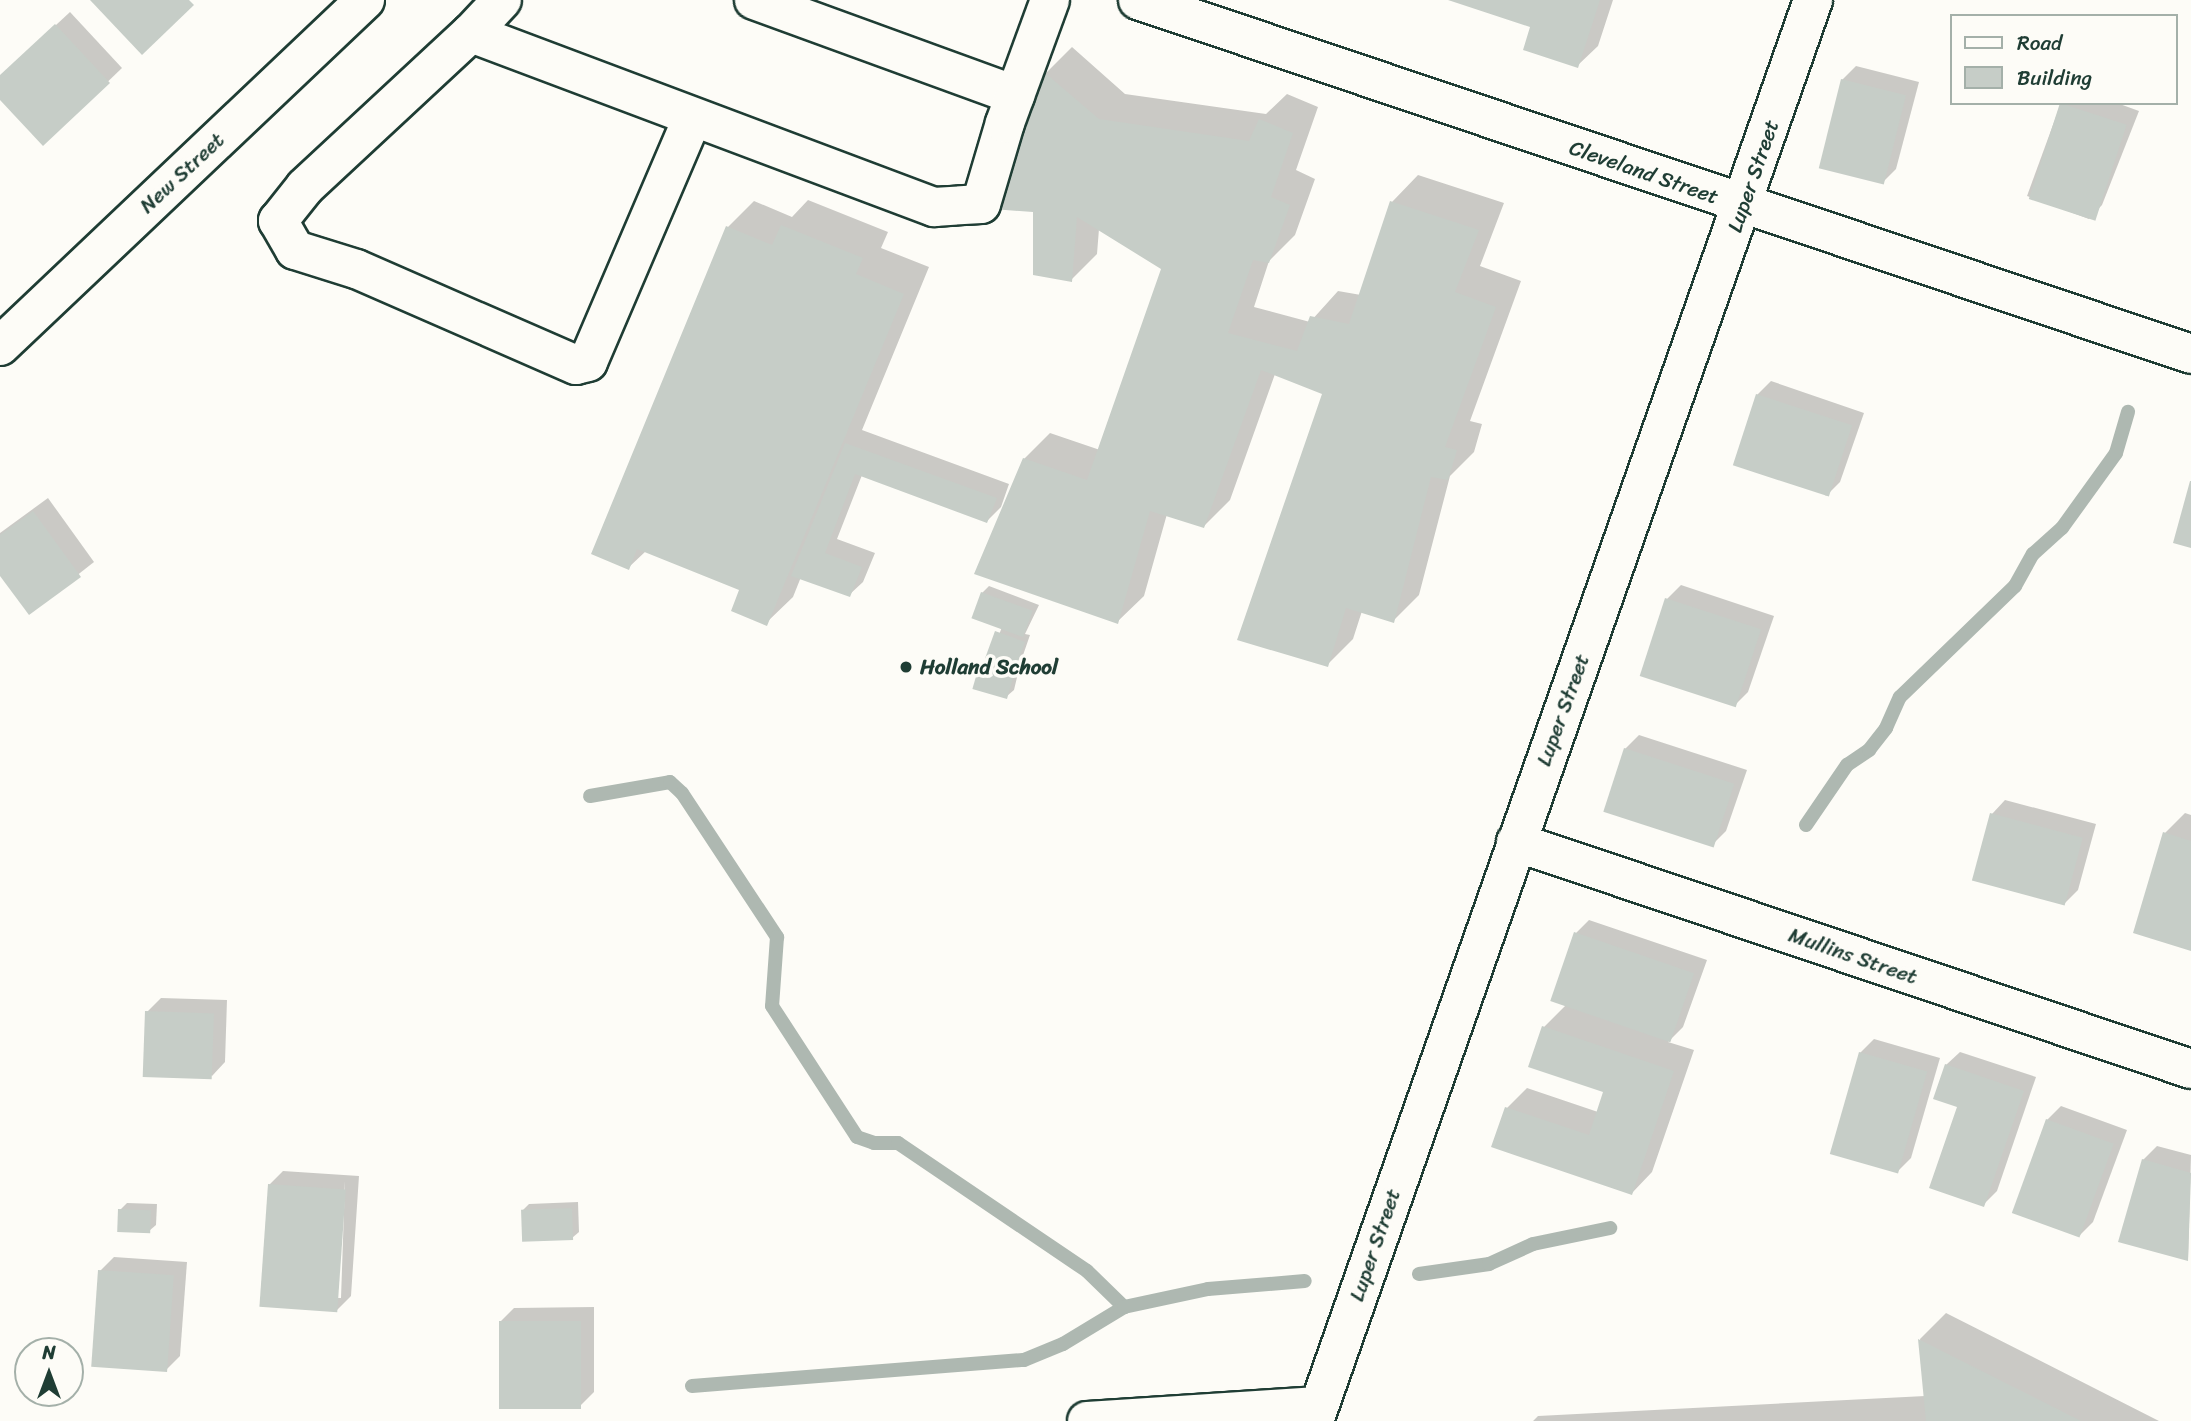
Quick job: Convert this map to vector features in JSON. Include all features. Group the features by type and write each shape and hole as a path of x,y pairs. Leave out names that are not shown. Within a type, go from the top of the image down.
{"street":[{"name":"New Street","path":"0,346 365,0"},
{"path":"502,0 471,33 305,187 278,221 295,250 356,270 576,365 588,362 692,119"},
{"path":"754,0 1015,95"},
{"path":"471,33 692,119 934,207 956,208 981,204 1015,95 1051,0"},
{"name":"Cleveland Street","path":"1138,0 1743,206 2191,354"},
{"name":"Luper Street","path":"1317,1414 1516,842 1743,206 1813,0"},
{"name":"Mullins Street","path":"1516,842 2191,1069"},
{"path":"1087,1421 1317,1414"}],"building":[{"path":"90,0 189,0 194,5 142,55"},
{"path":"1448,0 1600,0 1578,68 1523,50 1530,27"},
{"path":"55,24 110,83 43,146 0,100 0,75"},
{"path":"1044,72 1099,119 1249,141 1259,119 1293,133 1271,197 1290,205 1269,263 1253,260 1228,333 1297,351 1310,316 1349,324 1390,201 1479,230 1455,292 1496,307 1445,447 1457,450 1448,480 1431,477 1394,623 1346,608 1328,667 1237,640 1322,394 1261,370 1204,528 1150,511 1118,624 974,574 1023,458 1087,480 1161,269 1077,217 1072,282 1033,275 1033,212 993,209"},
{"path":"1841,79 1906,95 1884,184 1819,168"},
{"path":"2059,105 2127,125 2095,221 2029,199"},
{"path":"781,225 863,258 856,274 904,294 767,626 731,611 739,590 637,549 629,570 591,554 726,226 772,245"},
{"path":"1756,394 1852,425 1829,497 1733,465"},
{"path":"845,443 997,498 987,523 855,474 825,553 862,567 850,597 791,576"},
{"path":"2191,481 2191,548 2173,543"},
{"path":"33,511 81,577 29,615 0,576 0,535"},
{"path":"981,592 1033,611 1023,637 971,618"},
{"path":"1665,598 1761,629 1736,707 1640,676"},
{"path":"995,631 1025,642 1015,669 985,658"},
{"path":"979,666 1014,676 1007,699 972,689"},
{"path":"1624,748 1734,784 1714,848 1603,812"},
{"path":"1990,813 2083,838 2065,905 1972,881"},
{"path":"2163,832 2191,841 2191,951 2133,933"},
{"path":"1574,932 1694,973 1670,1042 1550,1001"},
{"path":"145,1011 214,1013 212,1079 143,1077"},
{"path":"1542,1026 1674,1071 1632,1195 1491,1147 1505,1107 1589,1135 1603,1092 1528,1067"},
{"path":"1859,1052 1927,1072 1898,1173 1830,1154"},
{"path":"1945,1064 2024,1091 1984,1207 1929,1188 1957,1107 1933,1099"},
{"path":"2046,1119 2114,1144 2079,1238 2012,1213"},
{"path":"2142,1159 2191,1173 2188,1261 2118,1242"},
{"path":"268,1184 346,1189 337,1312 259,1307"},
{"path":"572,1208 573,1240 522,1242 521,1210"},
{"path":"118,1209 151,1210 150,1233 117,1232"},
{"path":"98,1270 174,1275 167,1372 91,1367"},
{"path":"499,1321 581,1321 581,1409 499,1409"},
{"path":"1918,1339 2081,1421 1926,1421"}],"waterway":[{"path":"1806,825 1847,765 1869,750 1886,728 1900,697 2015,586 2033,554 2062,528 2116,453 2128,412"},
{"path":"590,796 670,782 682,793 777,937 772,1006 857,1137 874,1143 898,1143 1087,1271 1124,1307"},
{"path":"1419,1274 1489,1264 1533,1244 1610,1228"},
{"path":"692,1386 1024,1360 1063,1344 1124,1307 1208,1289 1305,1281"}],"place":[{"name":"Holland School","path":"906,667"}]}
